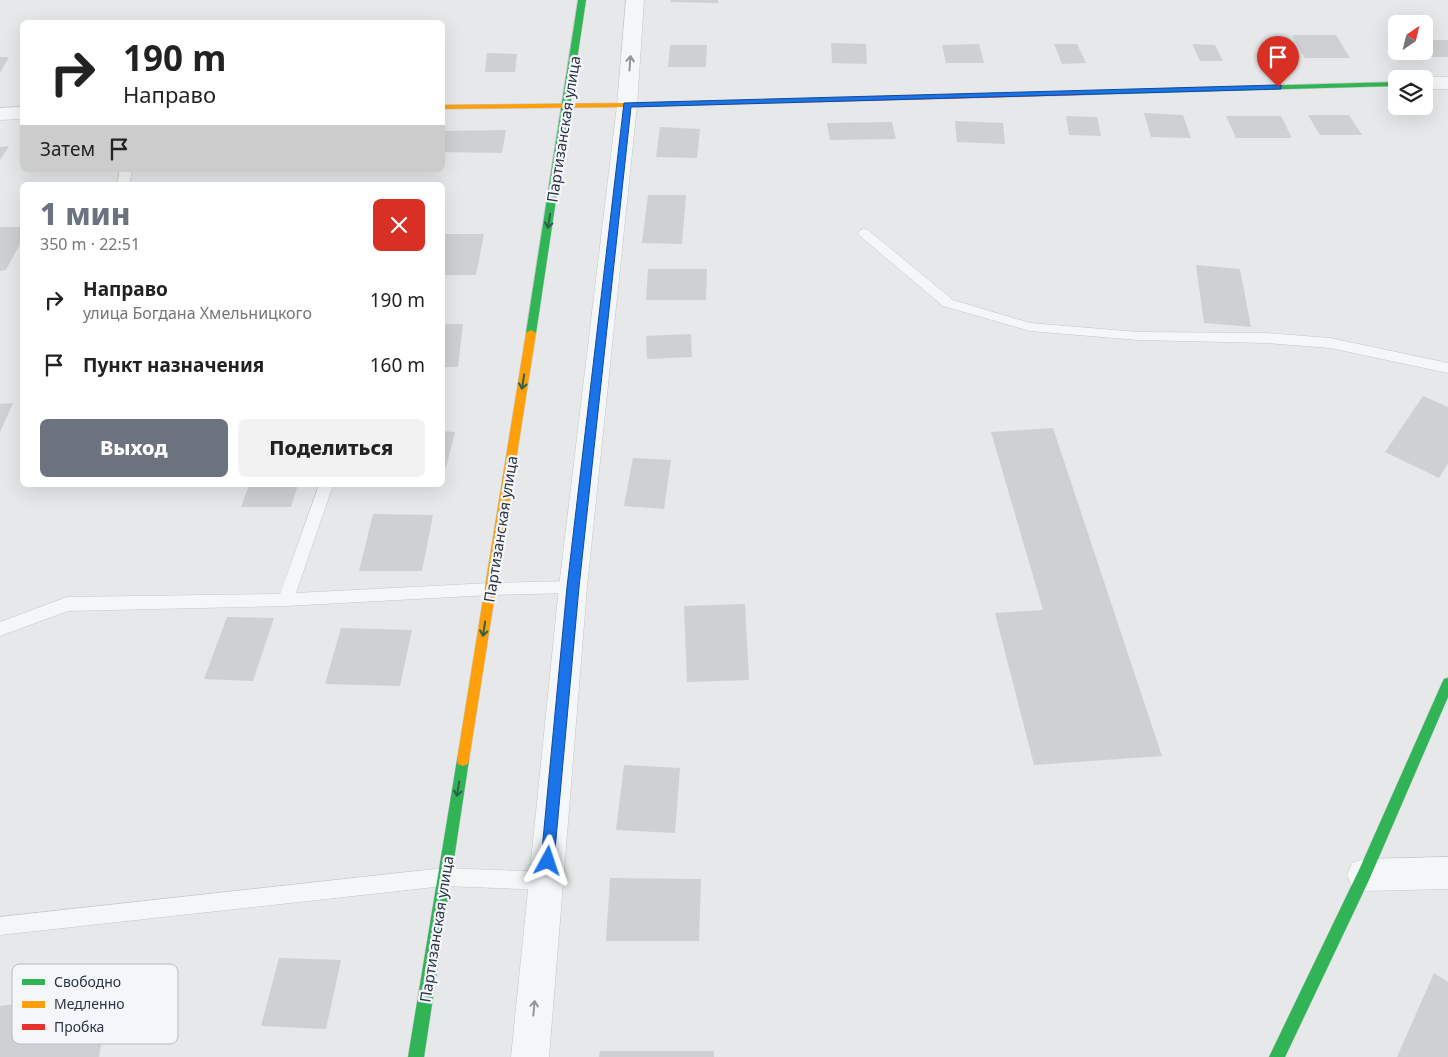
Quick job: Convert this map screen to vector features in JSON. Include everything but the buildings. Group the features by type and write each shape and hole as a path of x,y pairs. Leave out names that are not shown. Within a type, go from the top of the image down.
{"street":[{"name":"Партизанская улица","path":"416,1057 582,0"},
{"path":"530,1057 573,587 627,105 635,0"},
{"path":"1433,83 1448,83"},
{"path":"445,107 627,105 1388,84"},
{"path":"0,114 20,113"},
{"path":"1277,1057 1364,875 1448,683"},
{"path":"1364,875 1448,873"}],"lane":[{"path":"864,233 948,303 1030,326 1138,336 1266,338 1330,343 1448,368"},
{"path":"286,600 325,487"},
{"path":"0,629 67,604 286,600 490,589 573,587"},
{"path":"0,926 444,877 546,881"}],"traffic: fast":[{"path":"531,333 582,0"},
{"path":"1080,93 1388,84"},
{"path":"1277,1057 1364,875 1448,683"},
{"path":"416,1057 463,760"}],"traffic: slow":[{"path":"445,107 820,100"},
{"path":"463,760 531,333"}],"traffic: jam":[{"path":"820,100 1080,93"}],"route":[{"path":"548,861 573,587 627,105 1278,87"}]}
